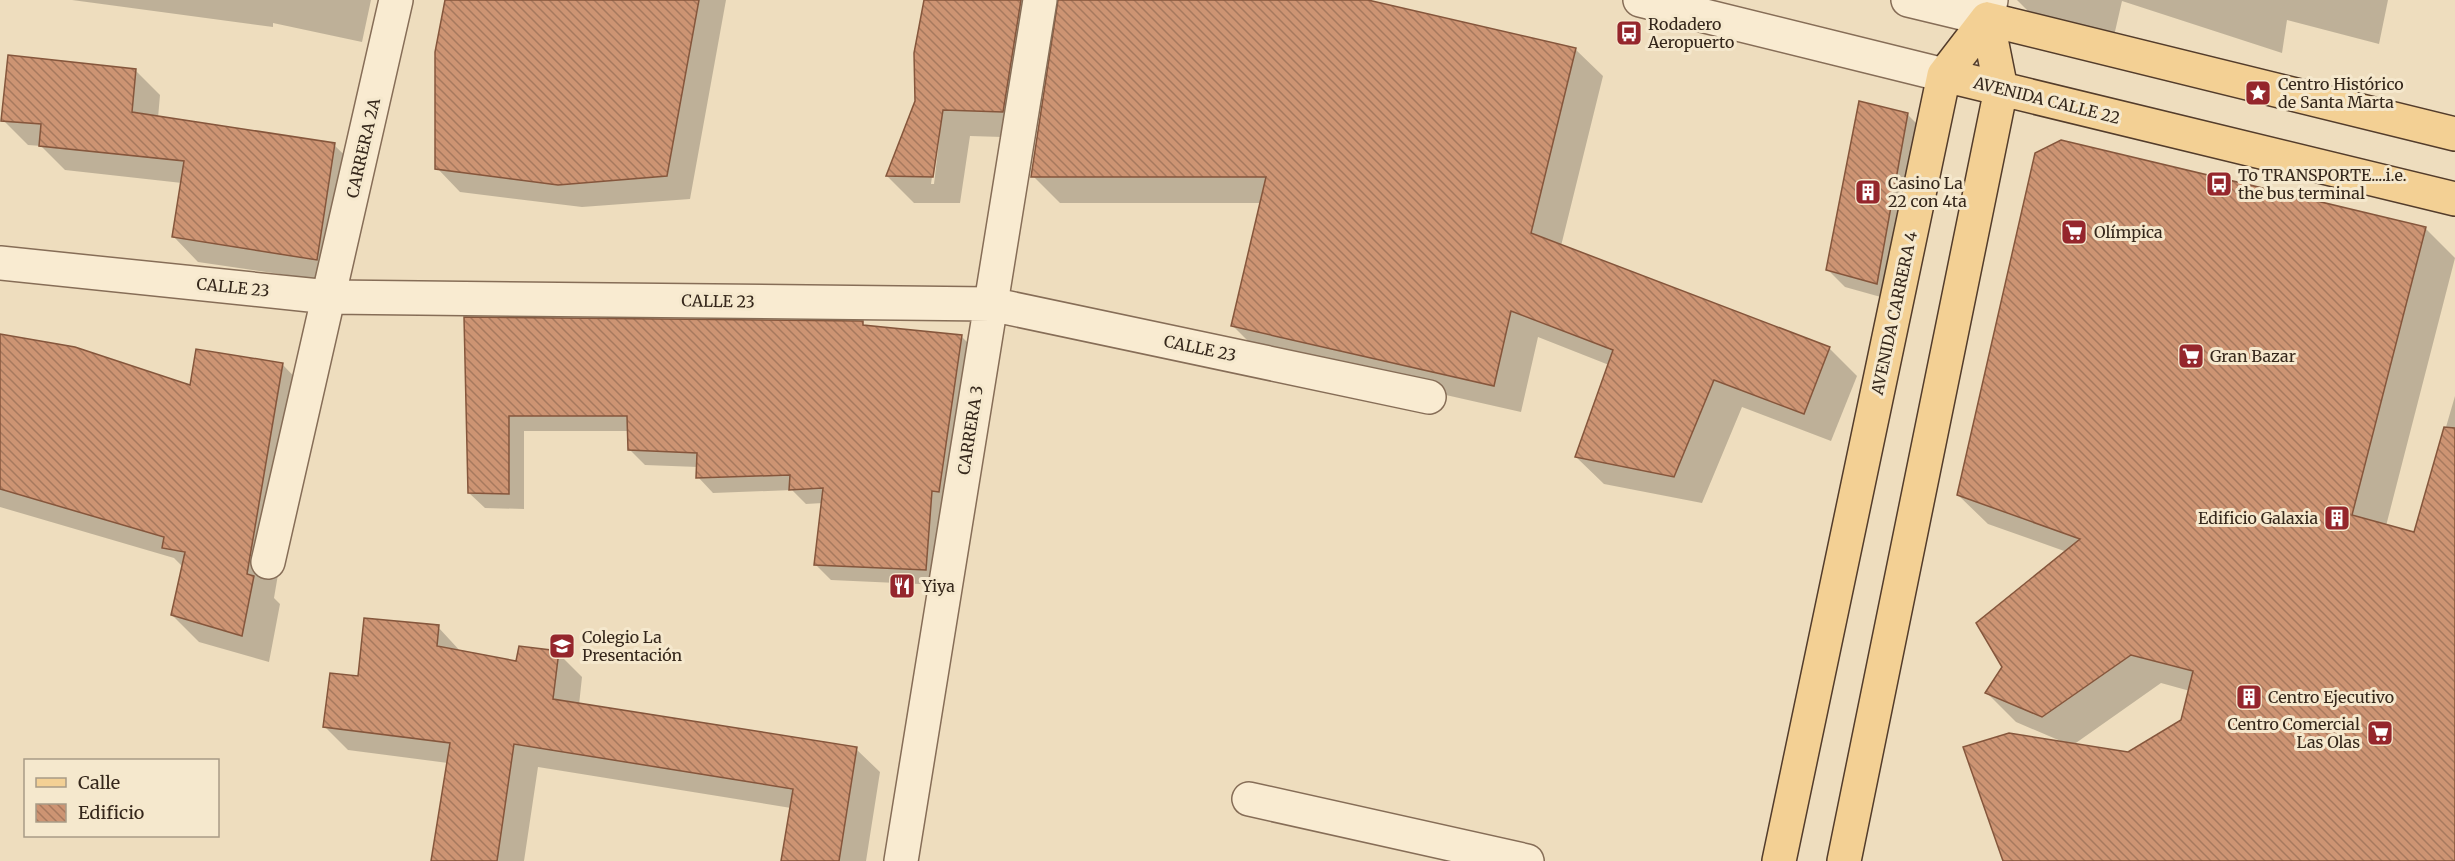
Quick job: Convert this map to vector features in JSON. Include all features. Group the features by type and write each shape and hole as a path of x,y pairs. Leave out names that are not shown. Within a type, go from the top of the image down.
{"main road":[{"name":"AVENIDA CARRERA 4","path":"1779,861 1944,75 1989,10"},
{"path":"1844,861 2001,89 1989,10 2455,134"},
{"name":"AVENIDA CALLE 22","path":"1944,75 2455,199"}],"street":[{"name":"CARRERA 2A","path":"268,562 396,0"},
{"name":"CARRERA 3","path":"901,861 1040,0"},
{"name":"AVENIDA CALLE 22","path":"1640,0 1944,75"},
{"path":"1908,0 1989,10"},
{"name":"CALLE 23","path":"0,263 329,297 990,304 1429,397"},
{"path":"1249,799 1527,861"}],"building":[{"path":"445,0 699,0 667,176 558,185 435,169 435,52"},
{"path":"924,0 1021,0 1003,112 943,110 933,177 886,176 915,101 914,53"},
{"path":"1058,0 1368,0 1576,48 1531,233 1830,347 1804,414 1714,380 1674,477 1575,457 1613,350 1511,311 1494,386 1231,326 1266,177 1031,177"},
{"path":"8,55 136,69 132,112 335,143 317,260 172,237 184,161 39,146 41,124 1,121"},
{"name":"Casino La 22 con 4ta","path":"1859,101 1908,113 1877,284 1826,270"},
{"path":"2061,140 2426,227 2352,515 2414,532 2444,427 2455,428 2455,861 2003,861 1963,747 2009,733 2128,752 2181,720 2193,671 2131,655 2042,717 1985,693 2002,667 1976,623 2080,539 1957,495 2035,153"},
{"path":"464,317 863,321 863,325 962,335 939,492 932,491 926,570 814,565 823,488 789,490 790,475 696,478 697,453 628,450 627,416 509,416 509,494 468,493"},
{"path":"0,334 75,347 190,385 196,349 283,363 247,574 254,576 242,636 171,615 185,552 162,548 164,537 0,489"},
{"path":"364,618 439,625 437,646 516,661 519,646 559,651 553,699 857,747 839,861 781,861 793,789 514,744 497,861 431,861 450,743 323,727 330,673 358,676"}],"place":[{"name":"Rodadero Aeropuerto","path":"1629,33"},
{"name":"Centro Histórico de Santa Marta","path":"2258,93"},
{"name":"To TRANSPORTE....i.e. the bus terminal","path":"2219,184"},
{"name":"Casino La 22 con 4ta","path":"1868,192"},
{"name":"Olímpica","path":"2074,232"},
{"name":"Gran Bazar","path":"2191,356"},
{"name":"Edificio Galaxia","path":"2337,518"},
{"name":"Yiya","path":"902,586"},
{"name":"Colegio La Presentación","path":"562,646"},
{"name":"Centro Ejecutivo","path":"2249,697"},
{"name":"Centro Comercial Las Olas","path":"2380,733"}]}
